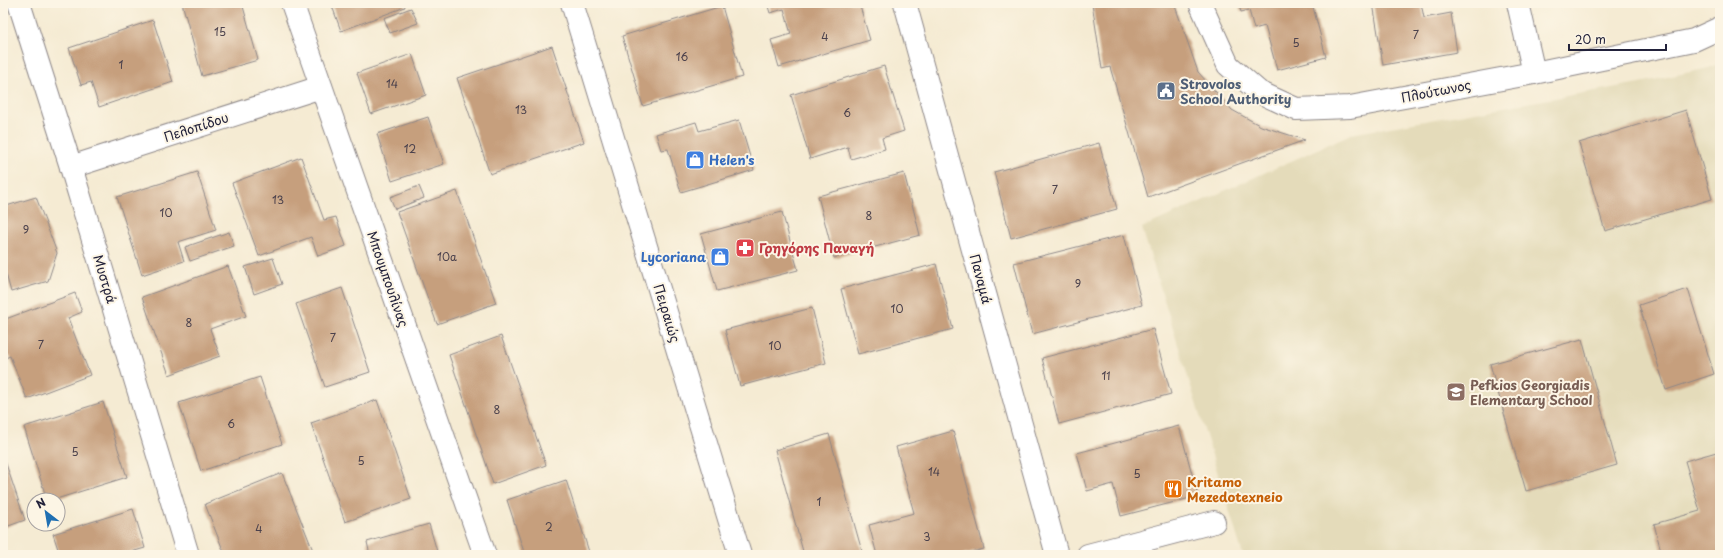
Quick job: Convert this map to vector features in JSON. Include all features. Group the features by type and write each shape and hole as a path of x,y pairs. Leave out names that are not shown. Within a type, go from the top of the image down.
{"street":[{"name":"Μυστρά","path":"19,3 71,167 188,555"},
{"name":"Μπουμπουλίνας","path":"292,3 485,555"},
{"name":"Πειραιώς","path":"572,3 740,555"},
{"name":"Παναμά","path":"905,3 1057,555"},
{"name":"Πλούτωνος","path":"1200,3 1228,65 1259,92 1296,109 1350,107 1534,73 1694,40 1720,28"},
{"path":"1518,3 1534,73"},
{"name":"Πελοπίδου","path":"71,167 321,87"},
{"path":"1088,555 1214,522"}],"shaded area":[{"name":"Pefkios Georgiadis Elementary School","path":"1720,63 1720,555 1243,555 1142,228 1351,134 1640,83 1709,68"}],"building":[{"path":"182,3 242,3 258,60 202,76"},
{"path":"331,3 404,3 405,7 341,31"},
{"path":"767,3 859,3 870,40 779,67 771,40 791,34 784,9 770,13"},
{"name":"Strovolos School Authority","path":"1092,3 1174,3 1198,72 1232,110 1261,126 1305,140 1148,197 1110,67 1102,69"},
{"path":"1238,3 1312,3 1326,57 1277,70 1265,26 1254,29 1249,10 1241,12"},
{"path":"1373,3 1421,3 1424,18 1451,13 1457,52 1383,65"},
{"path":"722,6 742,77 643,106 622,36"},
{"path":"411,8 418,23 390,33 384,18"},
{"path":"153,20 173,82 99,107 91,82 81,85 69,48"},
{"path":"552,46 584,142 490,174 457,78"},
{"path":"412,54 426,95 371,114 357,73"},
{"path":"884,66 904,131 882,138 885,149 851,159 848,147 810,159 791,95"},
{"path":"1686,110 1712,199 1605,231 1579,143"},
{"path":"428,117 444,164 392,181 377,134"},
{"path":"739,120 754,170 681,192 668,149 661,150 656,134 696,122 699,131"},
{"path":"1099,143 1117,209 1011,238 994,172"},
{"path":"301,157 324,220 336,217 346,246 318,256 311,237 259,256 232,183"},
{"path":"197,172 216,230 178,242 184,261 142,275 117,197"},
{"path":"904,173 920,235 834,258 818,196"},
{"path":"419,186 424,198 395,209 390,197"},
{"path":"457,191 496,303 437,324 397,212"},
{"path":"36,197 57,253 48,281 11,292 6,274 3,275 3,207"},
{"path":"782,212 798,270 717,291 701,234"},
{"path":"229,232 234,246 190,261 185,247"},
{"path":"1124,235 1142,305 1032,334 1014,263"},
{"path":"273,258 282,284 254,294 245,267"},
{"path":"936,264 953,329 858,354 841,289"},
{"path":"228,266 246,316 210,329 220,356 169,375 142,297"},
{"path":"342,288 370,372 325,387 296,304"},
{"path":"1688,289 1714,374 1666,390 1639,305"},
{"path":"75,293 82,312 68,318 90,375 27,399 10,356 3,359 3,320"},
{"path":"812,308 826,363 740,386 725,330"},
{"path":"1153,329 1171,394 1059,424 1042,358"},
{"path":"501,336 546,465 493,484 449,355"},
{"path":"1582,339 1617,465 1526,491 1490,364"},
{"path":"260,377 282,444 201,471 179,403"},
{"path":"377,400 411,499 345,522 311,423"},
{"path":"103,402 127,477 66,496 66,492 44,492 24,427"},
{"path":"1179,426 1198,496 1121,516 1113,484 1087,491 1077,453"},
{"path":"953,431 984,549 960,555 877,555 869,525 914,513 896,447"},
{"path":"829,434 863,555 804,555 775,450"},
{"path":"1720,451 1720,553 1714,555 1662,555 1654,524 1700,511 1685,461"},
{"path":"3,455 25,520 3,528"},
{"path":"282,473 314,553 310,555 225,555 205,504"},
{"path":"566,480 590,555 525,555 507,500"},
{"path":"133,509 145,548 121,555 60,555 53,534 66,532 66,530"},
{"path":"429,524 438,555 370,555 367,542"}],"place":[{"name":"Strovolos School Authority","path":"1166,91"},
{"name":"Helen's","path":"695,160"},
{"name":"Γρηγόρης Παναγή","path":"745,248"},
{"name":"Lycoriana","path":"720,257"},
{"name":"Pefkios Georgiadis Elementary School","path":"1456,392"},
{"name":"Kritamo Mezedotexneio","path":"1173,489"}]}
